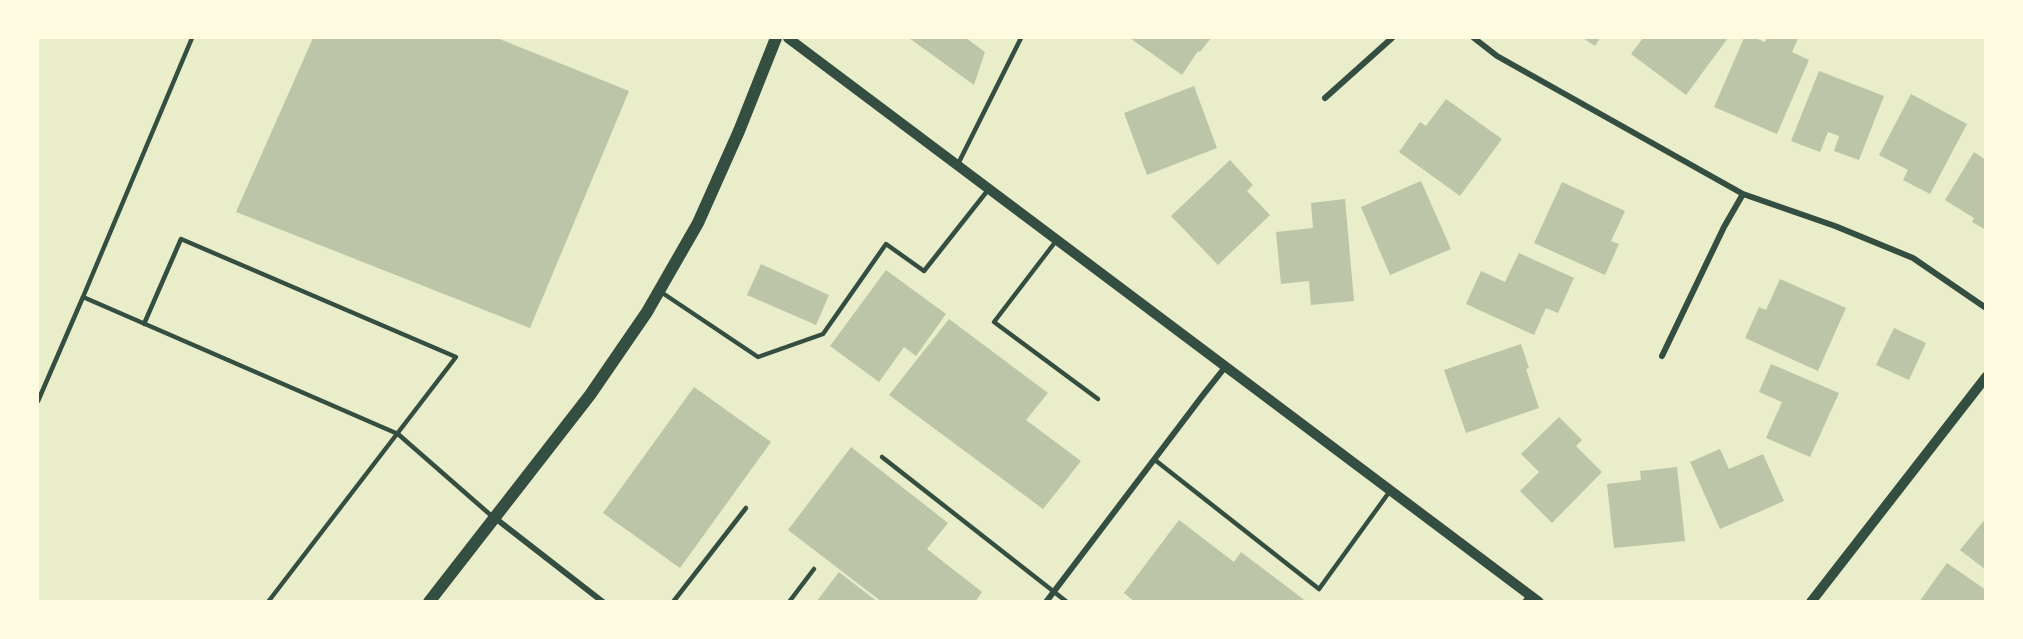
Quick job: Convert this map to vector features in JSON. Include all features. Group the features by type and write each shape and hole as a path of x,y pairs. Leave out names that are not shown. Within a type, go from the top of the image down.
{"main road":[{"path":"429,602 590,395 648,312 698,223 739,131 776,38"}],"street":[{"path":"788,38 1391,489 1527,598 1539,602"},
{"path":"1325,98 1392,38"},
{"path":"1474,38 1497,57 1743,194 1835,226 1913,258 1986,308"},
{"path":"1662,356 1724,227 1743,194"},
{"path":"1046,602 1227,366"},
{"path":"1811,602 1986,377"},
{"path":"494,518 603,602"}],"lane":[{"path":"38,401 192,38"},
{"path":"958,164 1021,38"},
{"path":"659,291 758,357 823,334 886,244 924,271 990,188"},
{"path":"144,324 181,239 456,357 268,602"},
{"path":"1058,239 994,322 1098,399"},
{"path":"83,297 398,434 494,518"},
{"path":"882,457 1067,602"},
{"path":"1155,460 1318,589 1391,489"},
{"path":"674,602 746,508"},
{"path":"789,602 814,569"}],"building":[{"path":"313,38 497,38 629,91 530,328 236,212"},
{"path":"909,38 966,38 985,52 974,85"},
{"path":"1130,38 1211,38 1200,52 1198,51 1182,75"},
{"path":"1583,38 1600,38 1595,46"},
{"path":"1643,38 1728,38 1686,95 1631,54"},
{"path":"1744,38 1755,38 1765,42 1767,38 1798,38 1792,52 1809,60 1777,134 1714,107"},
{"path":"1819,71 1884,96 1859,160 1834,151 1839,136 1828,132 1820,152 1791,141"},
{"path":"1194,86 1217,148 1147,175 1124,113"},
{"path":"1911,94 1967,124 1930,194 1903,180 1908,170 1879,155"},
{"path":"1446,99 1502,139 1460,196 1399,152 1420,122 1426,126"},
{"path":"1974,152 1986,160 1986,230 1972,222 1974,218 1945,200"},
{"path":"1230,160 1253,185 1247,191 1270,215 1218,265 1171,216"},
{"path":"1421,181 1451,249 1390,275 1361,207"},
{"path":"1562,182 1625,211 1611,241 1619,244 1605,275 1534,243"},
{"path":"1345,199 1354,301 1311,305 1309,281 1281,284 1276,232 1313,228 1311,203"},
{"path":"1519,253 1574,278 1558,313 1546,308 1534,335 1466,304 1481,271 1505,282"},
{"path":"761,264 829,295 816,325 747,295"},
{"path":"886,270 946,314 916,356 904,347 879,382 830,346"},
{"path":"1780,279 1846,308 1818,371 1745,338 1759,307 1766,310"},
{"path":"949,319 1048,393 1026,420 1081,461 1043,509 889,395"},
{"path":"1894,328 1926,343 1909,380 1876,365"},
{"path":"1521,344 1529,368 1526,369 1539,408 1466,433 1444,370"},
{"path":"1771,364 1839,393 1810,457 1766,438 1782,402 1759,392"},
{"path":"694,387 771,442 680,568 603,513"},
{"path":"1559,417 1582,440 1576,446 1602,472 1552,523 1520,491 1539,472 1521,454"},
{"path":"851,447 948,523 927,549 982,592 975,602 882,602 788,530"},
{"path":"1720,449 1729,469 1763,454 1784,501 1720,529 1690,462"},
{"path":"1677,467 1685,541 1614,548 1607,484 1641,480 1640,471"},
{"path":"1986,518 1986,570 1960,550"},
{"path":"1179,520 1234,562 1241,552 1307,602 1135,602 1124,593"},
{"path":"1947,563 1986,590 1986,602 1919,602"},
{"path":"839,572 878,602 816,602"}]}
